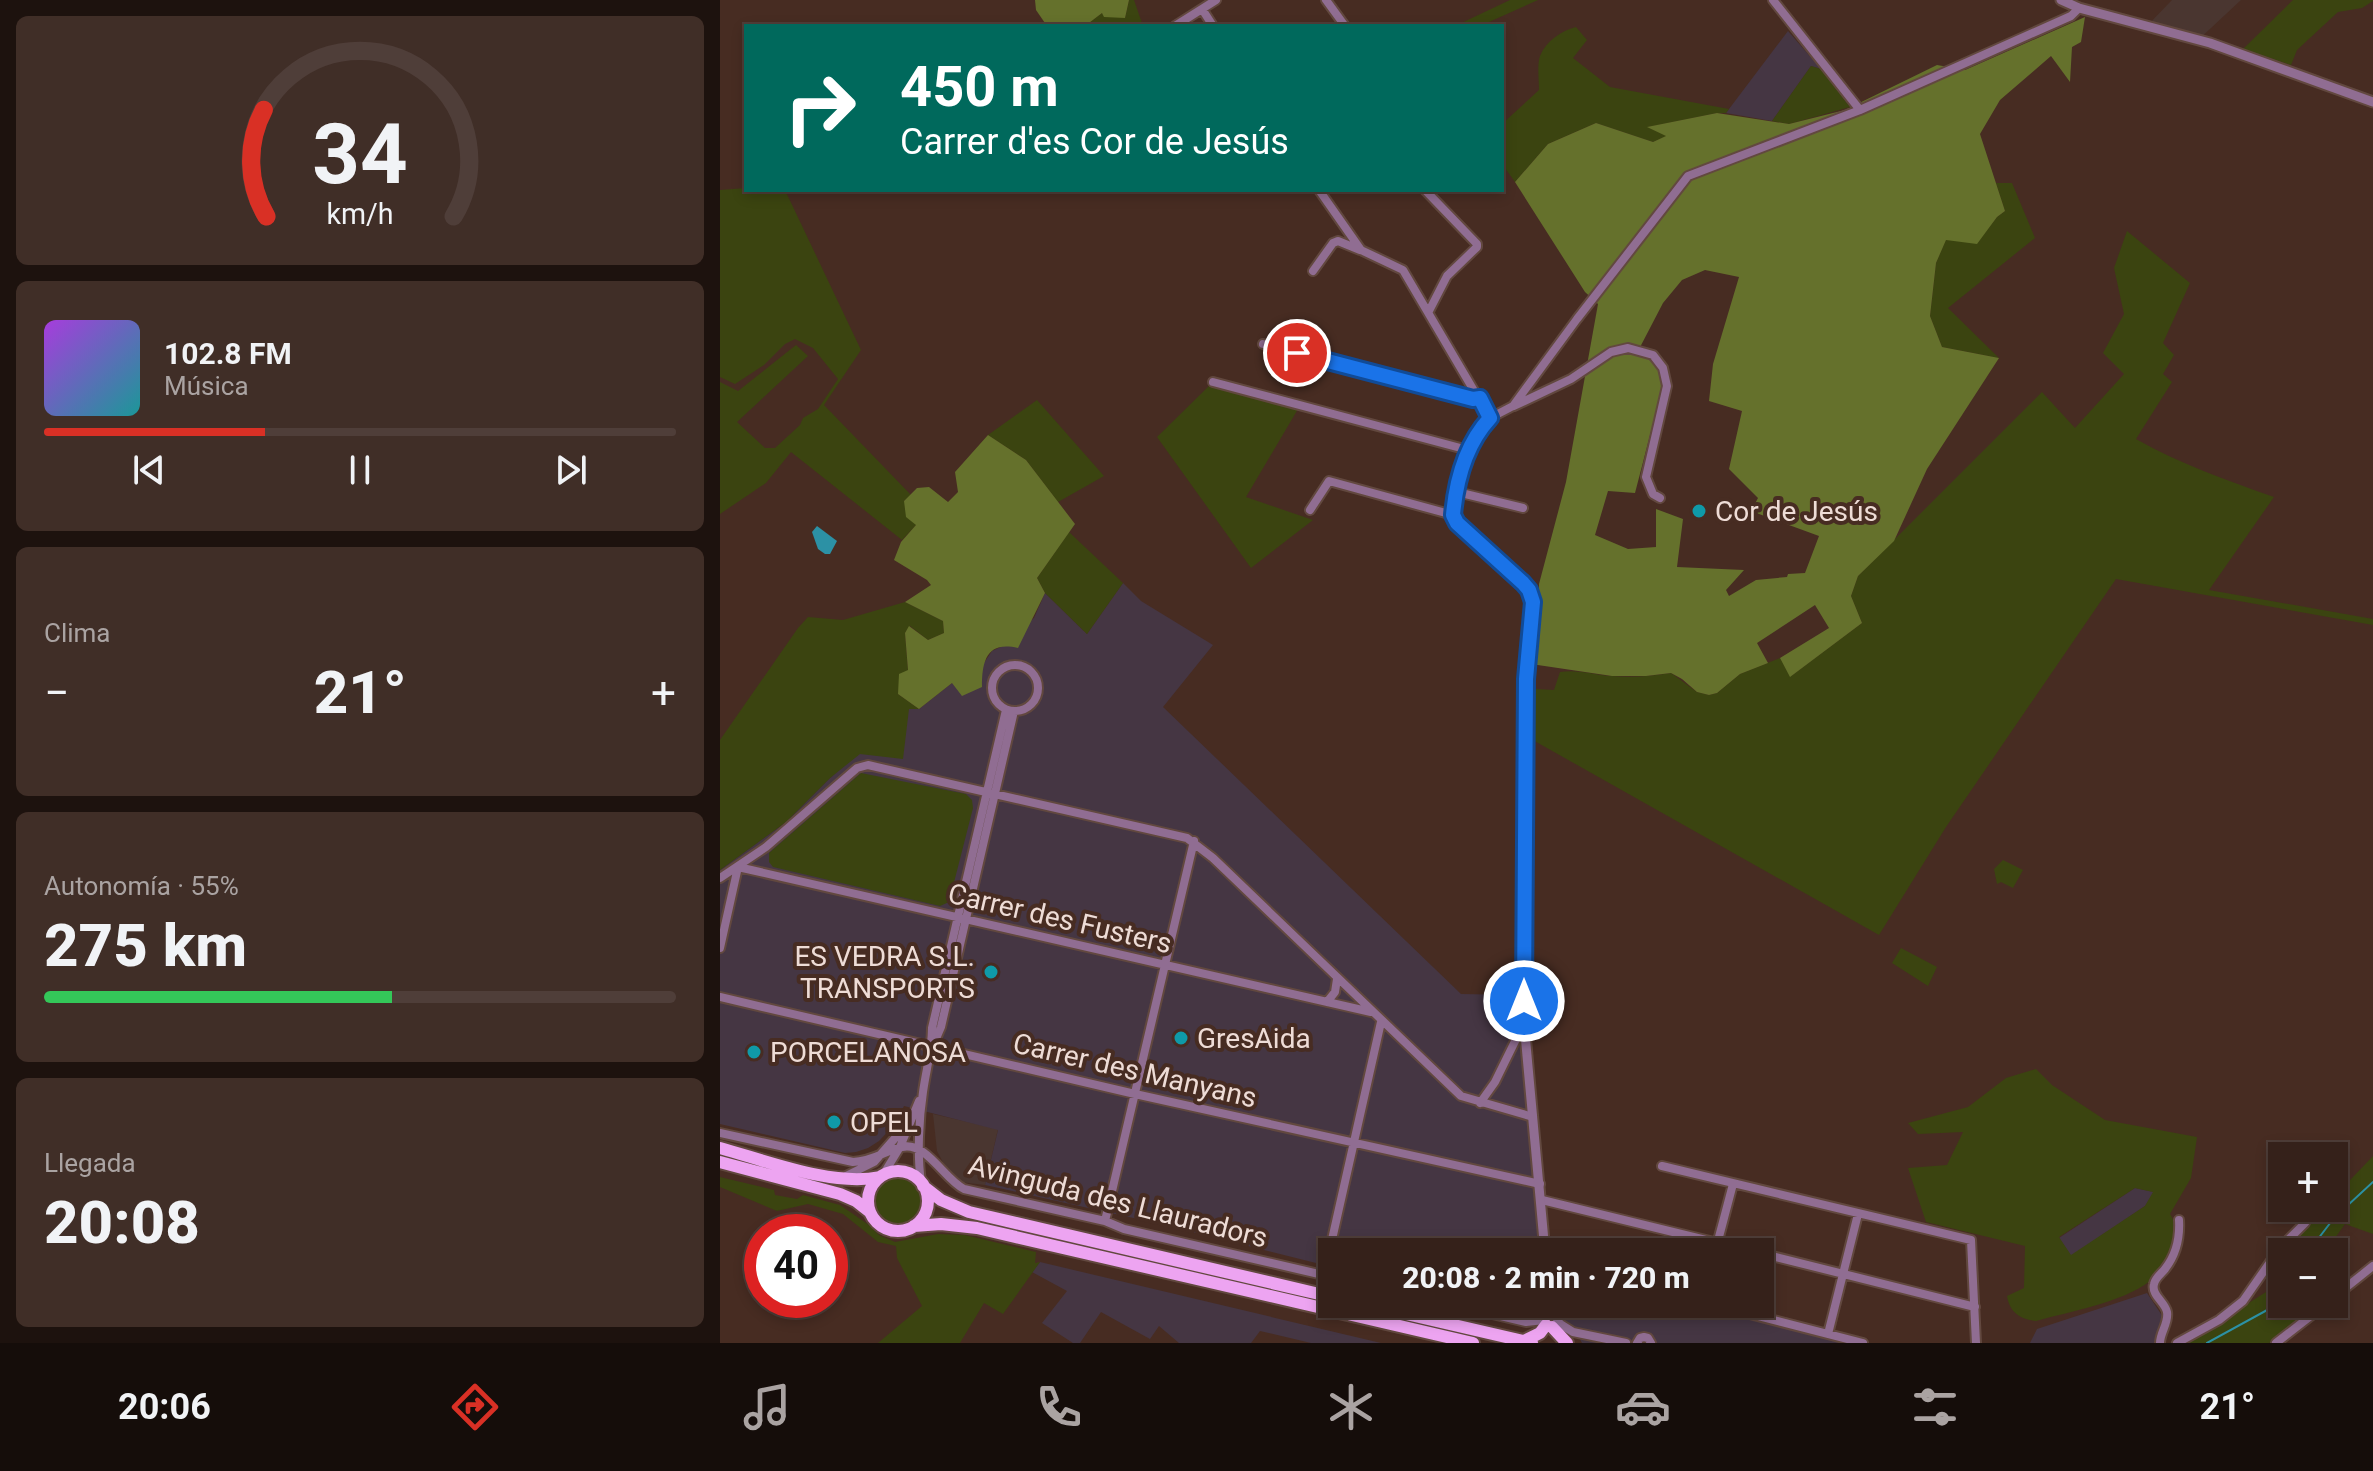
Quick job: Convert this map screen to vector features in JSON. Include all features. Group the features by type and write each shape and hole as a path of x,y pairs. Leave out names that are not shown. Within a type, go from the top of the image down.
{"main road":[{"path":"720,1148 840,1179 855,1180 902,1171 915,1176 941,1200 969,1212 1318,1294"},
{"path":"720,1162 840,1194 856,1201 888,1230 941,1224 977,1228 1473,1343"},
{"path":"870,1212 869,1192 882,1176"},
{"path":"914,1226 926,1211 928,1198 922,1184"},
{"path":"1423,1318 1527,1342 1540,1333 1550,1318 1567,1343"}],"street":[{"path":"1178,24 1216,0"},
{"path":"1326,0 1344,24"},
{"path":"1773,0 1860,110"},
{"path":"2061,0 2079,8 2210,43 2373,102"},
{"path":"1513,406 1688,176 1860,110 2071,16 2079,8"},
{"path":"1202,9 1212,24"},
{"path":"1320,192 1361,250"},
{"path":"1427,192 1477,244 1447,276 1429,311"},
{"path":"1313,271 1333,243 1338,241 1403,270 1490,418"},
{"path":"1263,344 1473,399 1480,398"},
{"path":"1544,1238 1524,1023 1526,679 1533,602 1523,583 1457,523 1453,515 1468,450 1490,418 1571,379 1611,352 1628,348 1653,355 1663,368 1667,386 1646,477 1653,494 1660,498"},
{"path":"1213,382 1468,450"},
{"path":"1310,510 1329,481 1453,515"},
{"path":"1457,492 1523,508"},
{"path":"1008,666 1023,667 1034,676 1038,689 1036,696 1028,708 1010,710 994,699 992,683 1008,666"},
{"path":"922,1184 919,1150 922,1093 932,1045 941,1027 962,918 1010,710"},
{"path":"720,878 766,847 857,768 868,765 1194,841 1461,1096 1533,1117"},
{"path":"1105,1221 1194,841"},
{"path":"720,948 738,867"},
{"name":"Carrer des Fusters","path":"738,867 1372,1013"},
{"path":"1327,1002 1335,992 1337,978"},
{"name":"Carrer des Manyans","path":"720,997 1540,1184"},
{"path":"1335,1238 1353,1142 1381,1022"},
{"path":"1480,1103 1495,1082 1524,1023"},
{"path":"882,1176 900,1147 922,1093"},
{"path":"840,1179 869,1166 911,1120"},
{"path":"720,1133 844,1161 862,1162 900,1147 910,1146 919,1150"},
{"name":"Avinguda des Llauradors","path":"919,1150 954,1184 964,1189 1318,1274"},
{"path":"1662,1166 1971,1240 1976,1343"},
{"path":"1719,1238 1733,1184"},
{"path":"1542,1200 1680,1238"},
{"path":"1828,1334 1858,1214"},
{"path":"2160,1343 2167,1310 2154,1290 2154,1282 2174,1254 2179,1220"},
{"path":"2177,1343 2219,1320 2243,1301 2280,1248 2305,1223"},
{"path":"1120,1248 1124,1229"},
{"path":"1774,1257 1975,1307"},
{"path":"2348,1286 2373,1266"},
{"path":"1509,1318 1526,1322 1550,1318 1573,1332 1626,1343"},
{"path":"1766,1318 1863,1343"},
{"path":"2276,1343 2308,1318"},
{"path":"1637,1343 1644,1337 1651,1343"}],"shaded area":[{"path":"2172,0 2241,0 2196,42 2145,28"},
{"path":"1788,31 1821,69 1811,66 1772,121 1726,113"},
{"path":"1123,583 1141,601 1213,645 1163,707 1461,994 1516,995 1538,1238 1318,1238 1318,1264 985,1185 998,1130 904,1106 894,1125 879,1141 856,1152 845,1153 720,1124 720,870 786,822 830,778 909,709 919,709 952,683 982,666 992,651 1005,645 1034,618 1045,593 1087,634"},
{"path":"933,1114 998,1129 985,1185 960,1182 947,1170 937,1151"},
{"path":"2135,1188 2154,1192 2145,1206 2071,1256 2059,1238"},
{"path":"1040,1262 1381,1343 1311,1343 1260,1331 1251,1343 1179,1343 1159,1326 1150,1339 1101,1312 1080,1343 1073,1343 1042,1323 1067,1291 1032,1272"},
{"path":"2147,1293 2163,1317 2154,1343 2030,1343 2037,1329"},
{"path":"1534,1318 1752,1318 1850,1343 1582,1343 1574,1328"}],"green space":[{"path":"1035,0 1129,0 1125,18 1104,17 1102,13 1088,24 1046,24 1036,10"},
{"path":"1129,0 1134,0 1142,24 1088,24 1102,13 1125,18"},
{"path":"1510,0 1538,0 1484,24 1459,24"},
{"path":"2293,0 2373,1 2362,8 2338,12 2297,50 2291,65 2243,49"},
{"path":"2085,17 2081,42 2072,47 2070,82 2051,56 2000,100 1980,134 2005,211 1977,244 1946,240 1936,263 1930,316 1942,347 1999,358 1927,469 1894,541 1858,576 1851,596 1862,623 1790,677 1780,658 1829,628 1815,605 1757,643 1768,663 1740,674 1717,693 1709,695 1697,692 1671,673 1612,676 1531,664 1539,584 1566,482 1598,304 1585,292 1515,182 1548,144 1596,123 1653,142 1666,136 1647,127 1717,113 1789,124 1845,110 1937,65 1965,70","holes":["1705,270 1739,277 1713,364 1709,401 1742,411 1729,469 1758,498 1751,511 1819,536 1805,573 1756,580 1729,596 1726,590 1744,570 1677,567 1683,519 1656,509 1656,547 1628,549 1595,535 1608,491 1635,493 1662,389 1656,366 1637,353 1663,303 1682,280"]},
{"path":"1576,27 1587,40 1573,58 1610,87 1729,109 1726,113 1648,127 1667,136 1653,142 1596,123 1548,144 1515,182 1504,167 1504,122 1539,90 1539,60 1550,41"},
{"path":"1811,66 1821,69 1850,107 1789,124 1772,121"},
{"path":"1996,183 2012,183 2035,238 1948,308 1999,358 1942,347 1930,316 1936,263 1946,239 1977,243 2005,211"},
{"path":"744,188 744,192 786,192 861,350 824,405 911,495 904,501 917,524 902,540 791,452 766,483 720,514 720,382 738,391 796,345 808,356 737,422 765,448 775,448 800,425 803,418 818,409 838,379 813,348 795,339 735,384 720,377 720,190"},
{"path":"2127,231 2190,283 2163,343 2174,355 2163,374 2172,382 2136,439 2186,464 2274,497 2209,590 2373,619 2373,625 2116,579 1946,827 1879,935 1531,739 1530,696 1536,689 1554,690 1560,672 1627,677 1671,673 1697,692 1709,695 1717,693 1740,674 1780,658 1791,676 1862,623 1851,596 1858,576 2042,392 2075,428 2124,374 2103,353 2124,314 2114,268"},
{"path":"1210,385 1298,409 1246,497 1313,520 1251,568 1157,437"},
{"path":"1037,400 1104,476 1058,502 1026,460 988,435"},
{"path":"988,435 1026,460 1075,524 1037,578 1045,593 1018,648 999,647 988,655 982,687 962,696 952,683 919,709 898,694 899,674 908,670 905,633 909,626 928,640 944,633 943,621 905,602 931,585 894,560 901,542 916,525 906,517 904,501 917,488 929,487 948,502 958,492 955,472"},
{"path":"1069,532 1123,583 1087,634 1045,593 1037,578"},
{"path":"905,602 943,621 944,633 928,640 910,626 905,633 908,671 898,694 919,709 909,709 903,759 860,754 830,778 786,822 720,870 720,740 808,617 843,620"},
{"path":"861,773 966,794 972,800 973,808 949,902 940,906 773,867 769,862 769,853"},
{"path":"2003,860 2023,870 2013,888 2001,882 1997,884 1994,869"},
{"path":"1901,948 1937,967 1928,986 1892,963"},
{"path":"2036,1069 2052,1085 2105,1120 2197,1137 2191,1178 2170,1214 2175,1227 2172,1244 2156,1275 2138,1289 2080,1310 2030,1320 2013,1311 2007,1296 2024,1288 2025,1246 1926,1222 1908,1168 1947,1165 1963,1132 1918,1134 1908,1123 1968,1107 2006,1078","holes":["2135,1188 2153,1192 2145,1206 2071,1255 2059,1237"]},
{"path":"2373,1156 2373,1234 2345,1224 2335,1238 2293,1238 2309,1222 2348,1222 2348,1182"},
{"path":"720,1177 774,1190 775,1195 797,1199 803,1195 840,1205 879,1235 895,1242 938,1234 965,1235 1036,1252 1035,1263 1040,1262 1003,1314 984,1303 960,1343 878,1343 922,1306 897,1258 896,1246 878,1242 848,1218 848,1214 808,1204 777,1211 720,1187"},
{"path":"898,1178 915,1185 922,1202 915,1219 898,1226 881,1219 874,1202 881,1185"},
{"path":"2268,1289 2268,1318 2302,1318 2269,1343 2186,1343"}],"water":[{"path":"817,526 837,541 830,554 818,549 812,532"}],"waterway":[{"path":"2319,1238 2334,1218 2373,1182"},
{"path":"2207,1343 2268,1310"}],"place":[{"name":"Cor de Jesús","path":"1699,511"},
{"name":"ES VEDRA S.L. TRANSPORTS","path":"991,972"},
{"name":"GresAida","path":"1181,1038"},
{"name":"PORCELANOSA","path":"754,1052"},
{"name":"OPEL","path":"834,1122"}],"route":[{"path":"1297,353 1473,399 1480,398 1490,418 1468,450 1453,515 1457,523 1523,583 1533,602 1526,679 1524,1001"}]}
